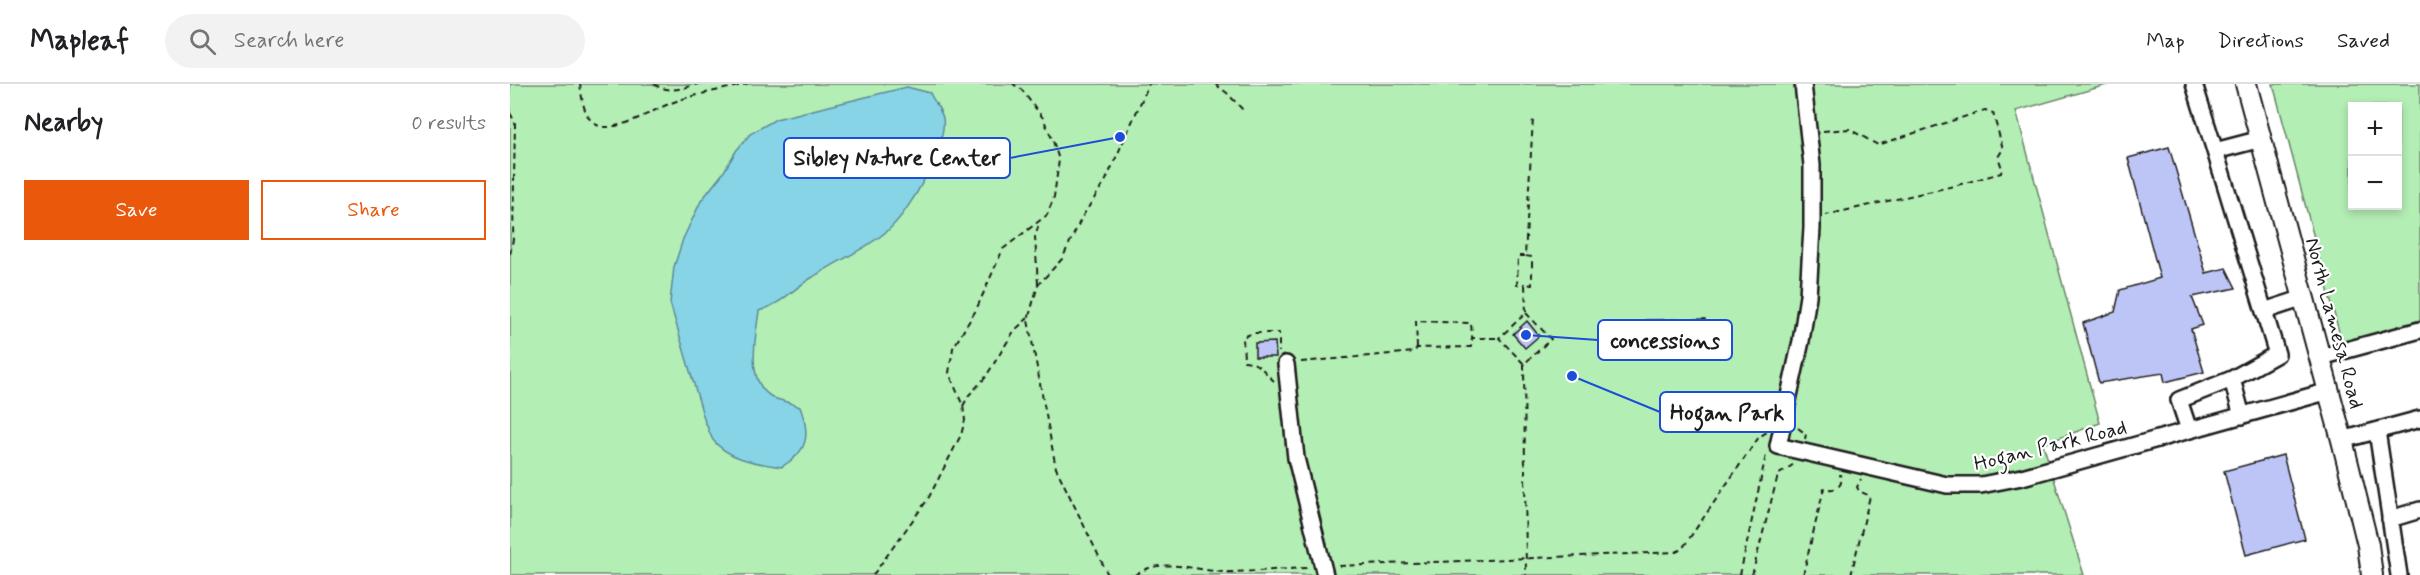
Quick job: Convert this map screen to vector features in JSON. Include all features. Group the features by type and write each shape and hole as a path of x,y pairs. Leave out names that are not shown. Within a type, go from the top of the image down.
{"main road":[{"name":"North Lamesa Road","path":"2246,84 2342,440 2368,545 2372,575"}],"street":[{"path":"1772,445 1803,329 1822,217 1812,165 1803,84"},
{"path":"2189,430 2179,400 2232,379 2277,354 2194,84"},
{"path":"2215,151 2261,139"},
{"path":"2264,311 2304,298"},
{"path":"2320,357 2420,330"},
{"path":"1282,364 1296,458 1325,575"},
{"path":"2232,379 2242,416"},
{"name":"Hogan Park Road","path":"1772,445 1947,485 1981,485 2022,477 2329,391"},
{"path":"2342,440 2420,419"},
{"path":"2377,431 2399,575"},
{"path":"2390,519 2420,510"}],"path":[{"path":"580,84 583,104 590,120 598,126 607,127 638,118 681,100 747,84"},
{"path":"654,84 661,89 674,90 698,84"},
{"path":"873,575 928,499 961,435 965,420 963,406 949,374 953,348 976,310 1003,249 1047,215 1054,197 1059,160 1043,118 1021,89 1014,84"},
{"path":"963,406 969,395 985,378 1014,331 1027,320 1038,285 1062,259 1082,217 1106,180 1149,84"},
{"path":"1215,84 1243,110"},
{"path":"1822,217 2001,173 2002,168 1998,157 2003,148 1993,114 1985,110 1878,144 1849,129 1823,131 1823,139"},
{"path":"510,113 515,122 513,239 510,255"},
{"path":"1525,256 1533,118"},
{"path":"1040,222 1035,237 1038,285 1028,320 1056,468 1108,575"},
{"path":"1518,256 1525,256 1532,256 1532,285 1517,285 1518,256"},
{"path":"1524,364 1551,339 1526,313 1526,284"},
{"path":"1472,338 1499,338 1526,313"},
{"path":"1282,364 1414,352 1417,348 1471,347 1471,323 1416,321 1417,348"},
{"path":"1253,333 1279,333 1282,364 1277,381 1272,381 1260,366 1253,361 1244,361 1243,337 1253,333"},
{"path":"1499,338 1524,364 1526,575"},
{"path":"1752,575 1778,475 1800,462 1806,434 1798,429 1795,423"},
{"path":"1526,558 1676,552 1682,549 1759,438 1770,430 1772,445 1740,575"},
{"path":"1803,575 1824,488 1835,489 1839,486 1841,483 1838,471 1850,475"},
{"path":"1851,575 1870,495 1859,491 1857,487 1862,477"}],"green space":[{"path":"510,84 2110,84 2016,111 2100,423 2043,444 2084,575 510,575"},
{"path":"2273,84 2420,84 2420,320 2342,343"}],"water":[{"path":"907,87 930,93 941,112 943,130 933,162 906,210 878,238 822,271 782,300 759,311 755,371 765,391 774,398 800,407 806,434 802,449 781,467 735,456 713,440 705,422 670,303 674,267 683,239 701,201 750,134 776,119"}],"building":[{"path":"2169,147 2206,273 2226,268 2236,288 2192,297 2203,325 2191,329 2204,372 2165,382 2163,373 2099,383 2083,323 2115,312 2120,290 2160,278 2128,158"},
{"path":"1705,319 1706,340 1645,338 1645,320"},
{"path":"1527,321 1539,336 1525,348 1513,334"},
{"path":"1275,342 1276,357 1255,357 1255,343"},
{"path":"2283,455 2305,539 2246,555 2224,471"}],"place":[{"name":"Sibley Nature Center","path":"1120,137"},
{"name":"concessions","path":"1526,335"},
{"name":"Hogan Park","path":"1572,376"}]}
